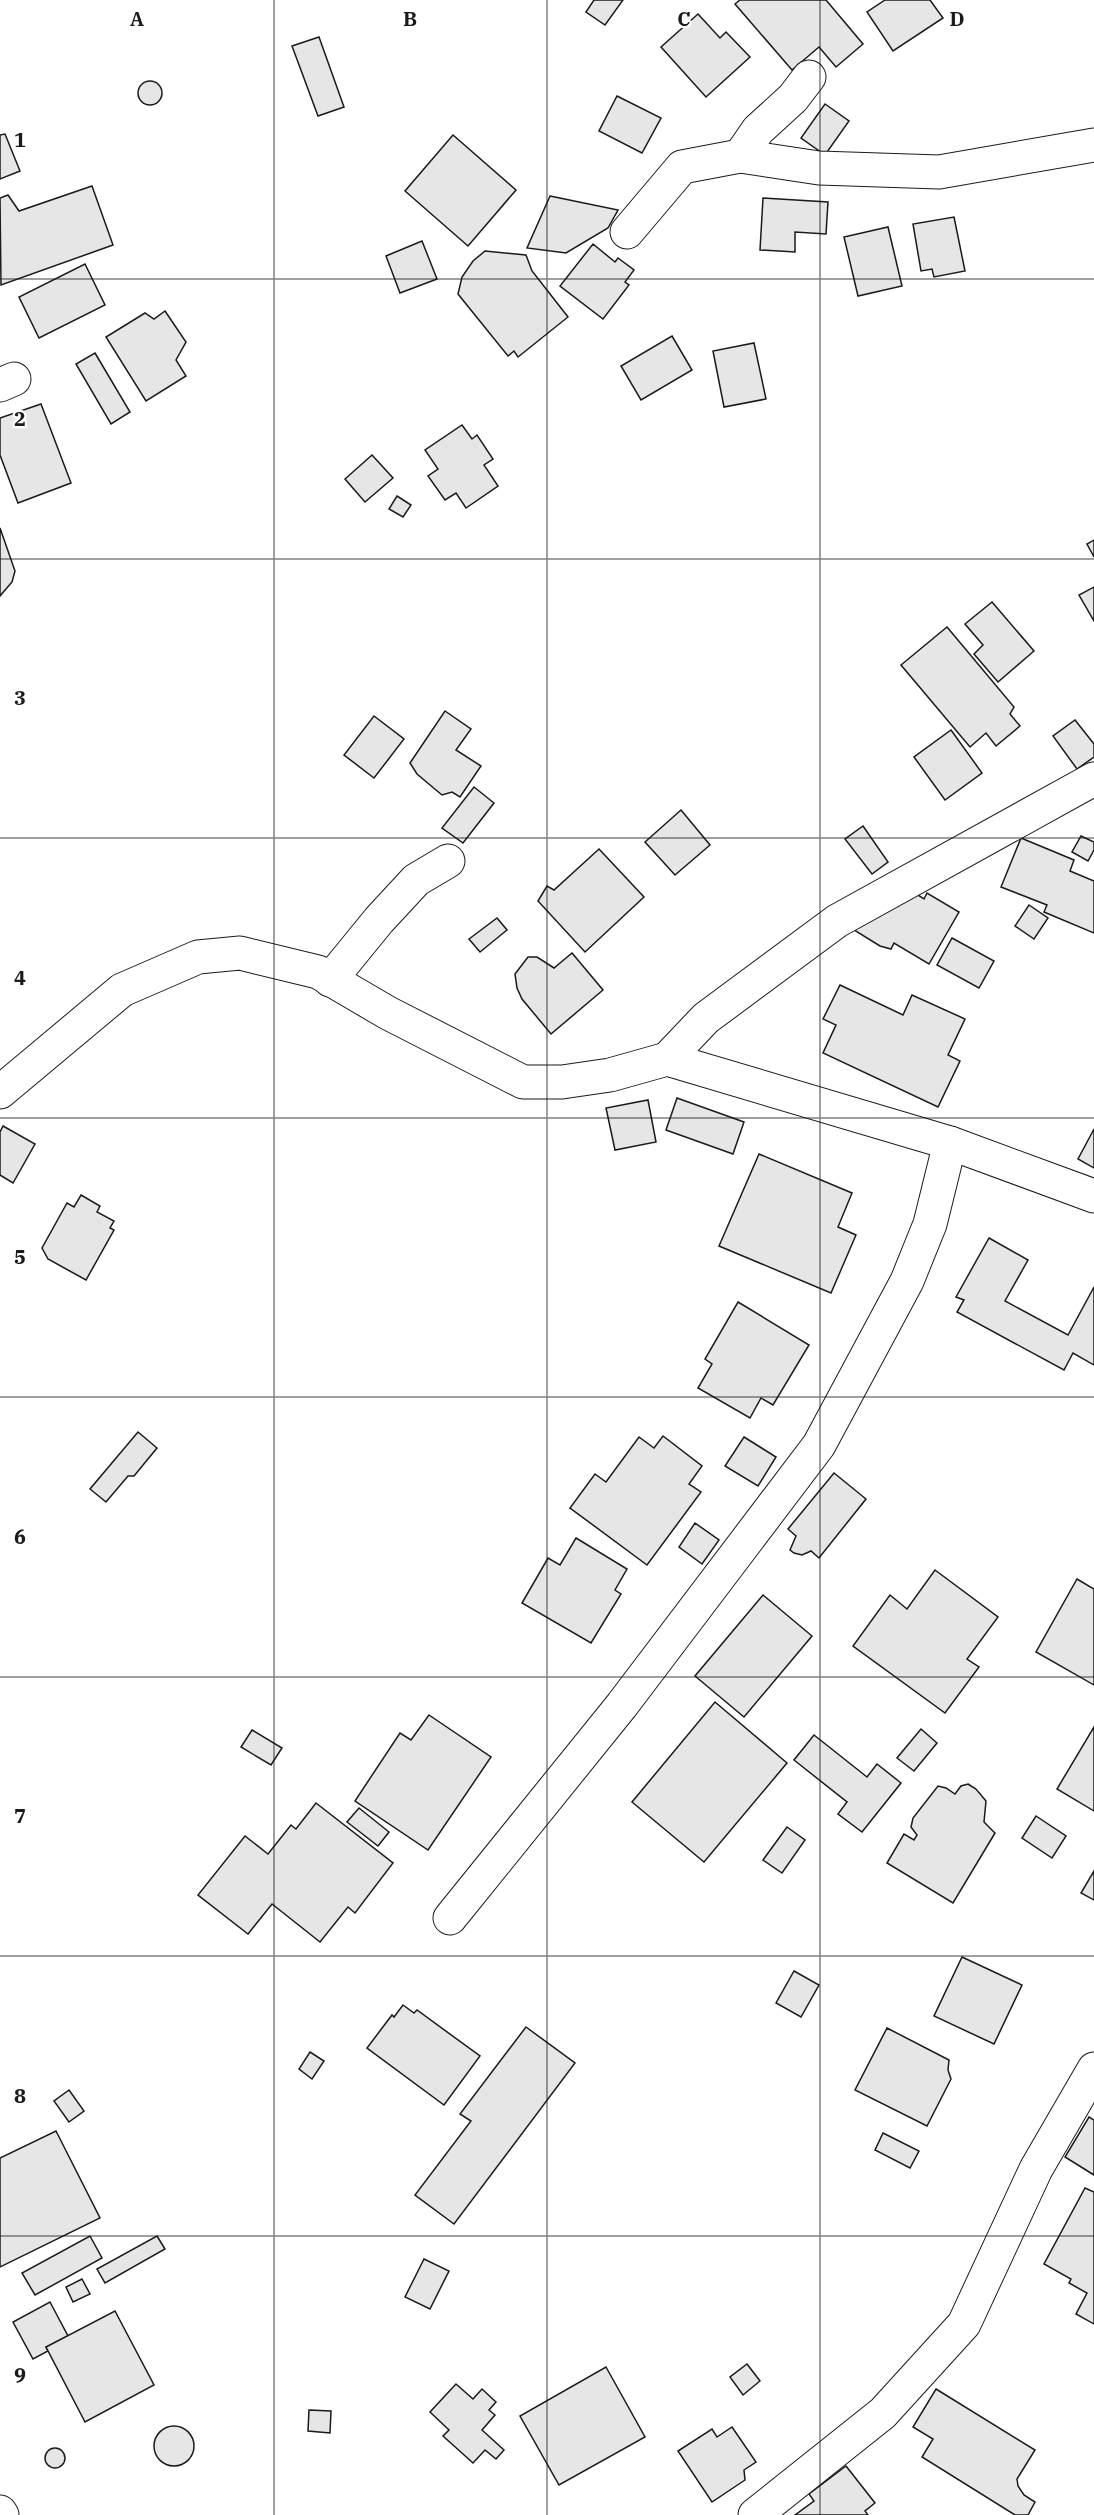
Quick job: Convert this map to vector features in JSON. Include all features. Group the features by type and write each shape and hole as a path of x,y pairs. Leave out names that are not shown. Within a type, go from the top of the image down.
{"street":[{"path":"740,156 758,130 793,98 809,77"},
{"path":"627,232 682,167 740,156 819,168 939,172 1094,145"},
{"path":"0,1092 122,990 198,957 240,953 318,972 388,1013 524,1082 561,1082 610,1075 667,1059 706,1018 837,921 1094,779"},
{"path":"330,980 379,920 416,880 448,861"},
{"path":"667,1059 950,1143 1094,1196"},
{"path":"450,1918 622,1705 819,1445 908,1281 930,1224 950,1143"},
{"path":"755,2515 882,2414 964,2324 1036,2169 1094,2069"}],"building":[{"path":"594,0 623,0 605,25 586,12"},
{"path":"740,0 826,0 863,44 836,67 819,47 792,70 735,4"},
{"path":"885,0 930,0 943,18 893,51 867,12"},
{"path":"698,14 720,38 726,32 750,57 706,97 661,47"},
{"path":"319,37 344,107 318,116 292,46"},
{"path":"150,81 155,82 161,88 161,98 155,104 150,105 145,104 139,98 138,93 139,88 145,82"},
{"path":"617,96 661,118 642,153 599,131"},
{"path":"825,104 849,121 825,155 801,138"},
{"path":"5,134 20,171 0,179 0,135"},
{"path":"453,135 516,190 468,246 405,191"},
{"path":"92,186 113,245 1,285 0,198 8,195 19,211"},
{"path":"550,196 618,210 608,228 566,253 527,248"},
{"path":"763,198 828,202 826,234 795,232 795,252 760,250"},
{"path":"954,217 965,271 934,277 932,269 921,271 913,224"},
{"path":"888,227 902,286 858,296 844,237"},
{"path":"422,241 437,279 400,293 386,256"},
{"path":"593,244 615,262 618,258 634,270 625,282 629,285 603,319 560,286"},
{"path":"485,251 526,255 532,271 568,317 518,357 514,351 508,356 458,294 462,277 473,261"},
{"path":"85,264 105,305 39,338 19,297"},
{"path":"165,311 186,342 176,360 186,376 146,401 106,337 145,313 154,319"},
{"path":"672,336 692,370 641,400 621,366"},
{"path":"754,343 766,399 724,407 713,351"},
{"path":"95,353 130,412 111,424 76,364"},
{"path":"41,404 71,483 18,503 0,455 0,418"},
{"path":"462,425 472,439 477,435 493,459 484,465 498,486 466,508 456,493 445,500 428,476 438,469 425,450"},
{"path":"372,455 393,478 365,502 345,479"},
{"path":"397,496 411,505 403,517 389,509"},
{"path":"0,528 15,571 12,582 0,596"},
{"path":"1094,540 1094,557 1087,544"},
{"path":"1094,587 1094,621 1079,595"},
{"path":"992,602 1034,651 998,682 974,654 983,645 965,624"},
{"path":"947,627 1014,707 1010,714 1020,726 996,746 986,733 970,747 901,665"},
{"path":"445,711 471,729 456,750 481,766 460,797 452,792 442,795 417,774 410,763"},
{"path":"374,716 404,739 374,778 344,755"},
{"path":"1075,720 1094,744 1094,757 1077,769 1053,736"},
{"path":"951,730 982,773 945,800 914,757"},
{"path":"474,787 494,803 463,843 442,828"},
{"path":"681,810 710,845 675,875 645,842"},
{"path":"863,826 888,862 872,874 845,839"},
{"path":"1081,836 1094,842 1094,850 1088,861 1072,852"},
{"path":"1021,838 1074,860 1070,871 1094,881 1094,933 1044,912 1047,905 1001,887"},
{"path":"599,849 644,897 585,952 538,901 547,886 554,890"},
{"path":"907,888 924,899 927,893 959,912 929,964 894,943 891,949 880,946 854,930"},
{"path":"1029,905 1048,918 1034,939 1015,926"},
{"path":"497,918 507,930 480,952 469,939"},
{"path":"952,938 994,961 979,988 937,965"},
{"path":"572,953 603,990 551,1034 522,999 517,988 515,974 528,957 537,957 554,968"},
{"path":"840,985 903,1015 912,995 965,1019 948,1055 960,1061 938,1107 823,1053 836,1025 823,1019"},
{"path":"677,1098 744,1122 733,1154 666,1130"},
{"path":"648,1100 656,1142 615,1150 606,1108"},
{"path":"3,1126 35,1144 13,1183 0,1175 0,1132"},
{"path":"1094,1129 1094,1168 1078,1159"},
{"path":"759,1154 852,1193 838,1227 856,1235 831,1293 719,1246"},
{"path":"81,1195 100,1206 97,1212 114,1221 110,1228 114,1230 86,1280 48,1259 42,1248 67,1203 74,1207"},
{"path":"989,1238 1028,1260 1005,1301 1068,1335 1094,1287 1094,1365 1073,1353 1064,1370 957,1312 964,1300 956,1297"},
{"path":"738,1302 809,1345 773,1405 761,1398 750,1418 698,1388 712,1364 705,1359"},
{"path":"138,1432 157,1448 134,1476 128,1476 106,1502 90,1489"},
{"path":"663,1436 702,1466 689,1484 701,1492 647,1565 570,1508 595,1474 606,1482 639,1437 654,1448"},
{"path":"744,1437 776,1457 758,1486 725,1466"},
{"path":"834,1473 866,1499 819,1558 811,1551 802,1555 794,1553 790,1550 796,1536 788,1529"},
{"path":"695,1523 719,1540 702,1564 679,1547"},
{"path":"576,1538 627,1569 615,1590 621,1594 591,1643 522,1603 548,1558 560,1565"},
{"path":"935,1570 998,1617 967,1659 979,1667 945,1713 853,1646 890,1595 907,1609"},
{"path":"1077,1579 1094,1589 1094,1685 1036,1652"},
{"path":"763,1595 812,1636 744,1717 695,1676"},
{"path":"715,1702 787,1763 704,1862 632,1802"},
{"path":"429,1715 491,1757 428,1850 355,1801 400,1733 411,1740"},
{"path":"1094,1727 1094,1811 1057,1789"},
{"path":"921,1729 937,1743 914,1771 897,1758"},
{"path":"252,1730 282,1748 271,1765 241,1747"},
{"path":"814,1735 867,1777 877,1764 901,1783 862,1832 838,1814 847,1802 794,1760"},
{"path":"968,1784 976,1789 986,1801 984,1822 995,1833 953,1903 887,1863 904,1834 914,1840 917,1835 911,1827 913,1818 938,1786 955,1794 961,1786"},
{"path":"316,1803 393,1863 355,1913 348,1907 320,1942 272,1904 248,1934 198,1895 245,1836 268,1854 291,1825 296,1829"},
{"path":"359,1808 389,1832 378,1846 347,1822"},
{"path":"1036,1816 1066,1836 1052,1858 1022,1838"},
{"path":"787,1827 805,1840 782,1873 763,1860"},
{"path":"1094,1871 1094,1900 1081,1893"},
{"path":"962,1957 1022,1985 994,2044 934,2016"},
{"path":"794,1971 819,1985 801,2017 776,2003"},
{"path":"403,2005 414,2013 417,2010 480,2056 444,2105 367,2048 392,2015 394,2017"},
{"path":"526,2027 575,2063 454,2224 415,2195 471,2121 460,2114"},
{"path":"887,2028 949,2060 948,2070 951,2079 927,2126 855,2090"},
{"path":"310,2052 324,2061 312,2079 299,2069"},
{"path":"69,2090 84,2111 69,2122 54,2101"},
{"path":"1089,2117 1094,2120 1094,2175 1065,2157"},
{"path":"56,2131 100,2218 0,2267 0,2158"},
{"path":"883,2133 919,2151 910,2168 875,2150"},
{"path":"1085,2188 1094,2192 1094,2324 1076,2314 1087,2293 1069,2283 1071,2279 1044,2264"},
{"path":"90,2236 102,2258 35,2295 22,2273"},
{"path":"157,2236 165,2249 105,2283 97,2269"},
{"path":"424,2259 449,2271 430,2309 405,2297"},
{"path":"82,2279 90,2294 73,2302 66,2287"},
{"path":"50,2302 68,2336 46,2347 48,2351 33,2359 13,2322"},
{"path":"115,2311 154,2385 85,2422 46,2347"},
{"path":"747,2364 760,2381 743,2395 730,2377"},
{"path":"606,2367 645,2437 559,2485 520,2416"},
{"path":"456,2384 473,2399 482,2389 496,2402 489,2410 495,2415 482,2430 504,2450 496,2459 485,2450 473,2463 443,2436 449,2430 430,2412"},
{"path":"936,2389 1035,2450 1017,2479 1018,2486 1024,2495 1035,2502 1028,2515 1015,2515 922,2457 933,2439 913,2427"},
{"path":"309,2410 331,2411 330,2433 308,2431"},
{"path":"174,2426 188,2432 194,2446 188,2460 174,2466 160,2460 154,2446 160,2432"},
{"path":"732,2427 756,2462 744,2470 745,2480 712,2502 678,2451 712,2429 717,2437"},
{"path":"55,2448 62,2451 65,2458 62,2465 55,2468 48,2465 45,2458 48,2451"},
{"path":"846,2466 875,2503 865,2511 868,2515 795,2515 814,2501 809,2494"}]}
